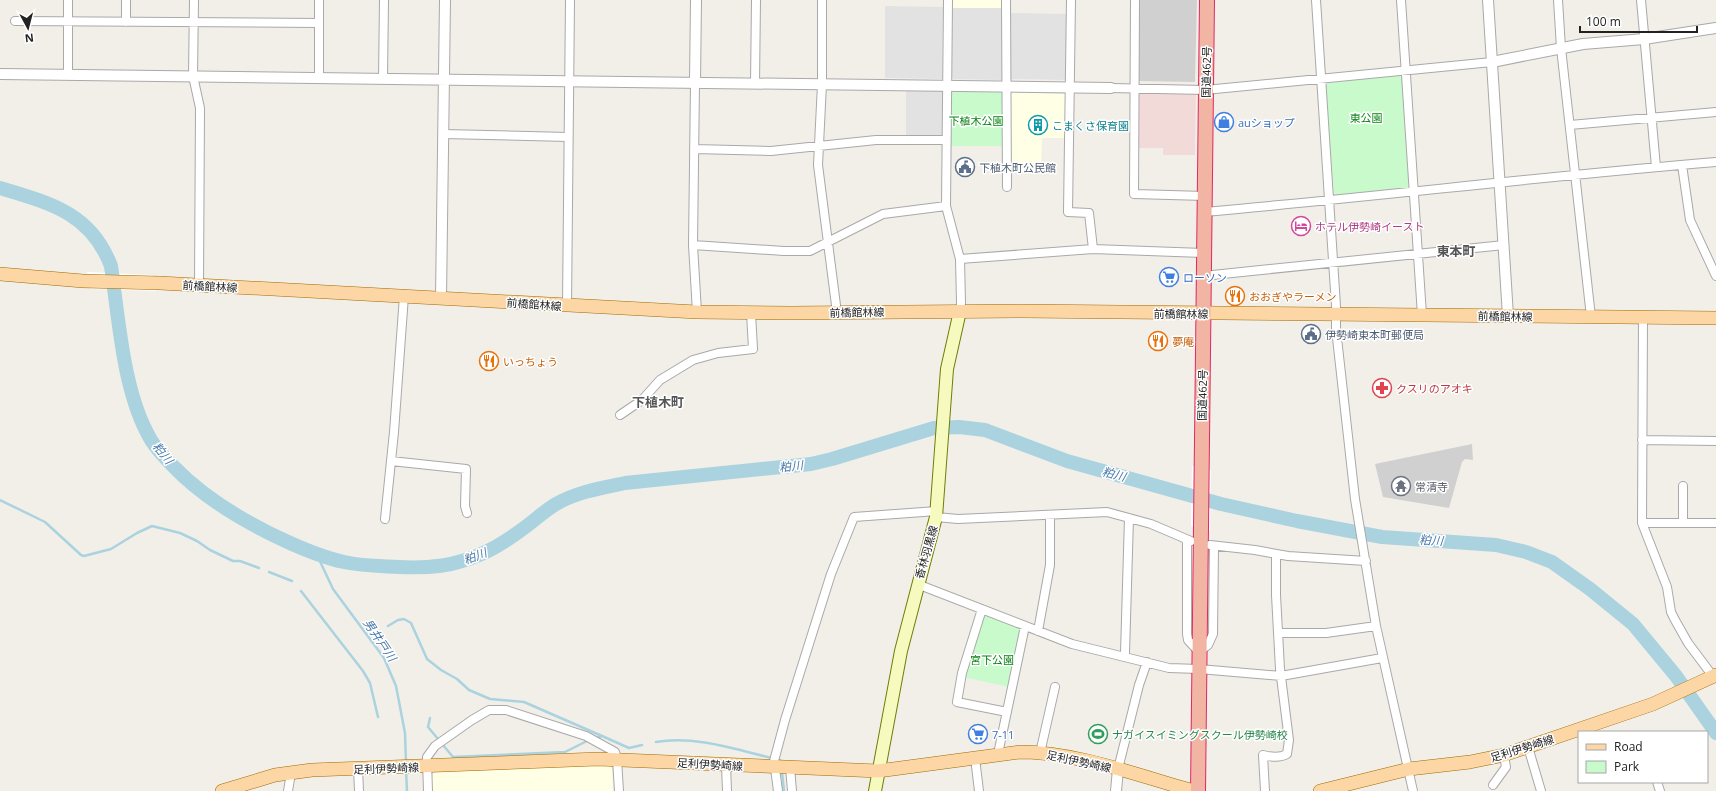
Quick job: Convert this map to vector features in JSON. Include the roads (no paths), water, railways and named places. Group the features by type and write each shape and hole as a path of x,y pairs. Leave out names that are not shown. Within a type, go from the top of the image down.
{"highway":[{"name":"国道462号","path":"1198,791 1198,669 1202,468 1203,253 1207,0"}],"main road":[{"name":"前橋館林線","path":"0,274 697,312 837,313 960,311 1716,318"},
{"name":"香林羽黒線","path":"875,791 901,651 936,514 948,367 960,311"},
{"name":"足利伊勢崎線","path":"1320,791 1350,788 1409,769 1470,762 1504,755 1656,703 1712,677"},
{"name":"足利伊勢崎線","path":"222,791 276,775 358,768 422,767 575,758 726,765 780,764 878,771 998,754 1040,753 1063,756 1194,791"}],"street":[{"path":"68,0 68,75"},
{"path":"126,0 126,22"},
{"path":"194,0 193,76 200,108 199,285"},
{"path":"319,0 319,78"},
{"path":"383,78 384,0"},
{"path":"441,298 445,0"},
{"path":"567,306 570,0"},
{"path":"696,0 693,245 697,312"},
{"path":"755,84 756,0"},
{"path":"822,0 822,84 818,165 837,313"},
{"path":"948,0 946,206 960,259 960,311"},
{"path":"1006,0 1007,187"},
{"path":"1071,0 1068,212 1089,213 1093,248"},
{"path":"1135,0 1134,194 1204,196"},
{"path":"1316,0 1336,329 1356,499 1382,658 1413,791"},
{"path":"1401,0 1422,315"},
{"path":"1488,0 1508,316"},
{"path":"1558,0 1561,48 1591,317"},
{"path":"1641,0 1656,167"},
{"path":"15,21 319,23"},
{"path":"0,74 1006,86 1206,90 1492,62 1583,44 1644,39 1716,28"},
{"path":"1570,125 1652,119 1716,112"},
{"path":"443,134 568,137"},
{"path":"694,149 771,151 876,140 946,140"},
{"path":"1204,212 1329,201 1575,174 1716,162"},
{"path":"1682,165 1690,220 1716,276"},
{"path":"693,245 810,251 883,214 946,206"},
{"path":"1203,276 1504,245"},
{"path":"960,259 1093,248 1203,253"},
{"path":"385,519 404,296"},
{"path":"620,415 642,400 660,380 693,360 718,353 753,349 751,313"},
{"path":"1643,317 1642,523 1667,587 1675,620 1688,643 1712,677"},
{"path":"1642,440 1716,441"},
{"path":"391,461 466,469 465,506 467,512"},
{"path":"1683,486 1683,523"},
{"path":"778,791 785,720 831,574 854,518 936,514 958,519 1107,512 1151,524 1189,541 1187,634 1188,640 1199,652 1211,640 1213,621 1212,546 1255,550 1276,554 1365,559"},
{"path":"1038,631 1050,565 1050,515"},
{"path":"1124,658 1126,653 1129,518"},
{"path":"1642,523 1716,523"},
{"path":"1265,791 1263,755 1270,757 1284,756 1287,754 1288,750 1288,729 1281,676 1278,633 1275,562 1276,554"},
{"path":"917,584 1088,649 1169,668 1281,676 1382,658"},
{"path":"982,609 962,673 957,702 1006,712"},
{"path":"998,754 1025,626"},
{"path":"1278,633 1326,634 1376,626"},
{"path":"1116,791 1118,770 1139,686 1147,662"},
{"path":"1040,753 1055,687"},
{"path":"428,791 422,767 435,746 489,710 506,710 586,736 615,752 617,759 618,791"},
{"path":"1528,747 1541,791"},
{"path":"1492,785 1506,767 1504,755"},
{"path":"975,758 979,791"},
{"path":"780,764 792,791"},
{"path":"726,765 727,791"},
{"path":"358,768 359,791"},
{"path":"288,791 291,773"}],"waterway":[{"name":"粕川","path":"0,188 36,199 67,213 80,222 103,248 111,266 124,356 134,401 151,440 162,454 200,491 229,511 274,536 323,556 371,566 430,567 446,565 471,558 488,551 528,525 556,504 572,496 589,491 625,483 811,464 934,428 959,427 985,430 1067,461 1221,504 1297,521 1382,537 1496,545 1526,552 1552,562 1590,589 1633,624 1676,676 1716,733"},
{"path":"0,500 45,522 81,555 84,556 111,549 137,533 152,526 180,533 233,561 240,561 259,568"},
{"name":"男井戸川","path":"317,555 333,589 384,658 396,686 405,733 406,763"},
{"path":"269,572 292,581"},
{"path":"301,591 363,671 370,683 378,717"},
{"path":"388,626 398,620 404,619 411,623 427,659 441,670 457,679 469,690 490,699 524,702 602,736"},
{"path":"430,718 428,727 453,757 565,752 589,740"},
{"path":"594,739 602,736 629,748 642,745"},
{"path":"656,742 671,740 703,742 780,760 780,763"},
{"name":"男井戸川","path":"406,770 407,791"},
{"path":"782,772 784,791"}],"place":[{"name":"auショップ","path":"1224,122"},
{"name":"こまくさ保育園","path":"1038,125"},
{"name":"下植木町公民館","path":"965,167"},
{"name":"ホテル伊勢崎イースト","path":"1301,226"},
{"name":"ローソン","path":"1169,277"},
{"name":"おおぎやラーメン","path":"1235,296"},
{"name":"伊勢崎東本町郵便局","path":"1311,334"},
{"name":"夢庵","path":"1158,341"},
{"name":"いっちょう","path":"489,361"},
{"name":"クスリのアオキ","path":"1382,388"},
{"name":"常清寺","path":"1401,486"},
{"name":"7-11","path":"978,734"},
{"name":"ナガイスイミングスクール伊勢崎校","path":"1098,734"}],"district":[{"name":"東本町","path":"1456,251"},
{"name":"下植木町","path":"658,402"}],"park label":[{"name":"東公園","path":"1366,117"},
{"name":"下植木公園","path":"976,120"},
{"name":"宮下公園","path":"992,659"}]}
